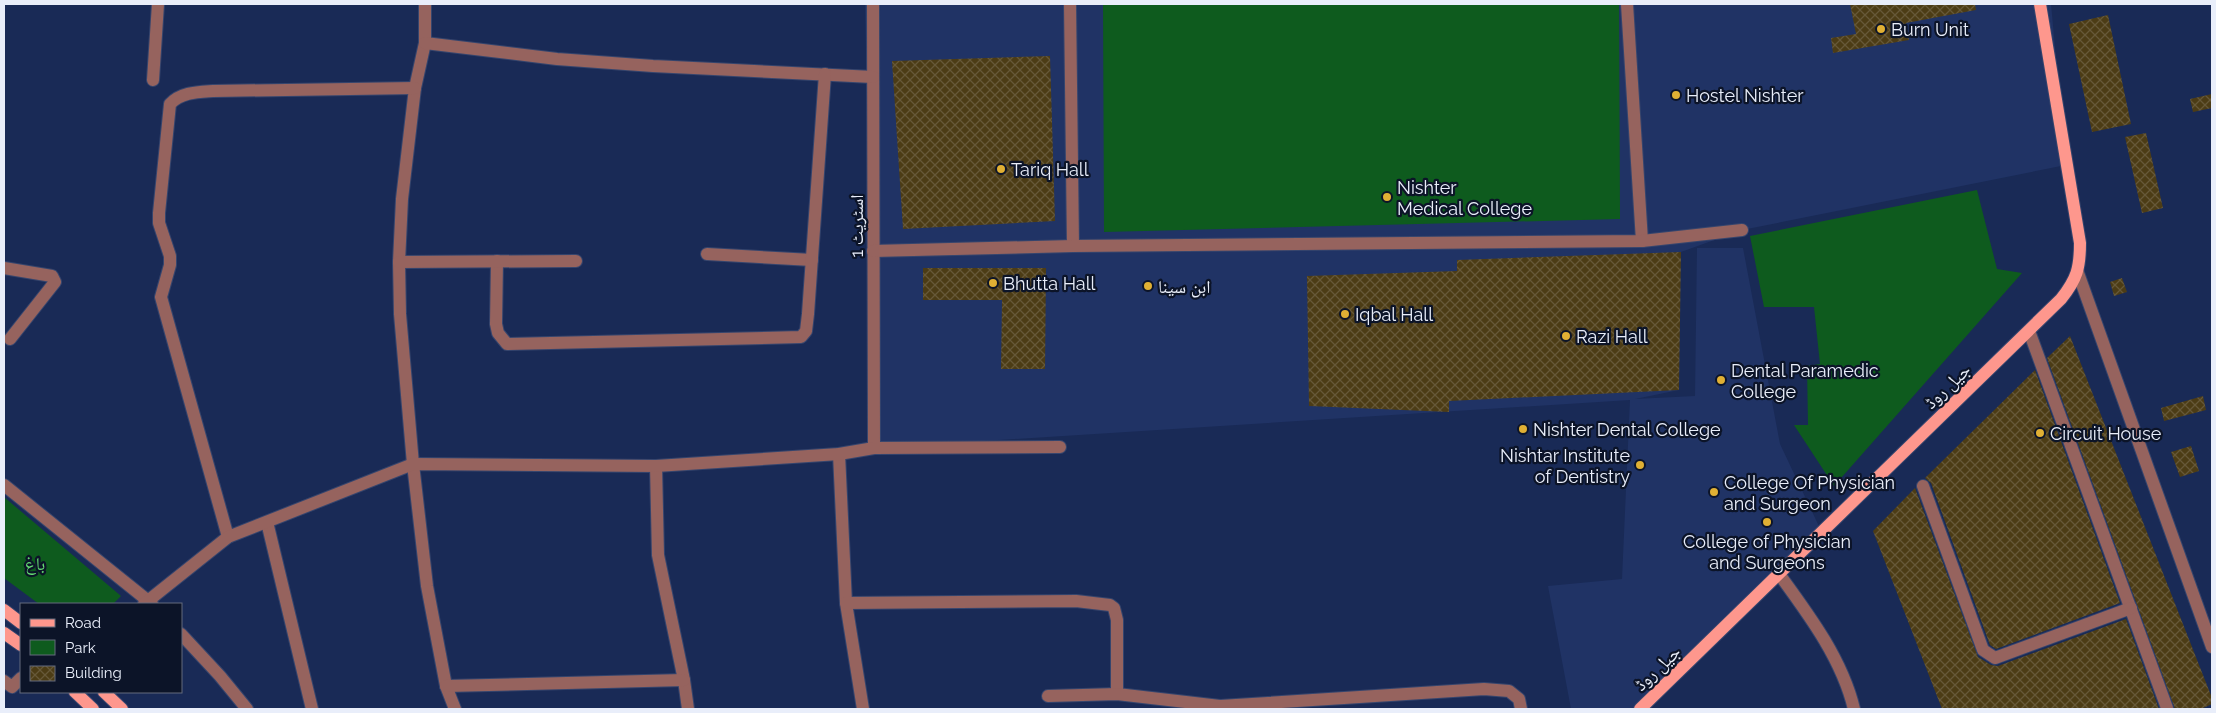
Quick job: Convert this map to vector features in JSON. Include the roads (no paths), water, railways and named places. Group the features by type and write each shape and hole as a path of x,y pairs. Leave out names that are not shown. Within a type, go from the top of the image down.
{"main road":[{"name":"جیل روڈ","path":"1640,709 2029,331 2061,299 2071,286 2078,273 2080,243 2040,4"},
{"path":"4,610 20,622"},
{"path":"4,633 20,644"},
{"path":"76,693 93,709"},
{"path":"105,693 122,709"}],"street":[{"path":"153,80 158,4"},
{"path":"425,4 425,43 415,88 402,199 399,262 400,314 413,464 427,586 446,686 455,709"},
{"name":"اسٹریٹ 1","path":"873,4 874,448"},
{"path":"1070,4 1073,246"},
{"path":"1627,4 1642,241"},
{"path":"425,43 557,59 653,66 873,77"},
{"path":"497,261 496,324 502,340 507,344 801,336 806,331 825,74"},
{"path":"228,537 161,296 170,265 170,256 159,223 159,213 170,104 176,98 190,93 213,90 415,88"},
{"path":"874,251 1073,246 1642,241 1742,230"},
{"path":"707,254 812,260"},
{"path":"399,262 576,261"},
{"path":"4,268 52,276 55,282 11,339"},
{"path":"2078,273 2212,647"},
{"path":"2029,331 2167,708"},
{"path":"4,485 148,603 228,537 413,464 656,466 840,454 874,448 1060,447"},
{"path":"840,454 846,603 863,709"},
{"path":"656,466 658,555 684,680 688,709"},
{"path":"1923,486 1983,650 1995,658 2130,608"},
{"path":"267,522 312,709"},
{"path":"1780,574 1820,631 1851,695 1854,709"},
{"path":"846,603 1076,601 1110,605 1114,608 1118,620 1117,694"},
{"path":"182,635 220,676 247,709"},
{"path":"4,681 12,687 20,679"},
{"path":"446,686 684,680"},
{"path":"1048,696 1117,694 1220,706 1484,689 1509,691 1520,699 1521,709"}],"place":[{"name":"Burn Unit","path":"1881,29"},
{"name":"Hostel Nishter","path":"1676,95"},
{"name":"Tariq Hall","path":"1001,169"},
{"name":"Nishter Medical College","path":"1387,197"},
{"name":"Bhutta Hall","path":"993,283"},
{"name":"ابن سینا","path":"1148,286"},
{"name":"Iqbal Hall","path":"1345,314"},
{"name":"Razi Hall","path":"1566,336"},
{"name":"Dental Paramedic College","path":"1721,380"},
{"name":"Nishter Dental College","path":"1523,429"},
{"name":"Circuit House","path":"2040,433"},
{"name":"Nishtar Institute of Dentistry","path":"1640,465"},
{"name":"College Of Physician and Surgeon","path":"1714,492"},
{"name":"College of Physician and Surgeons","path":"1767,522"}],"park label":[{"name":"باغ","path":"35,563"}]}
